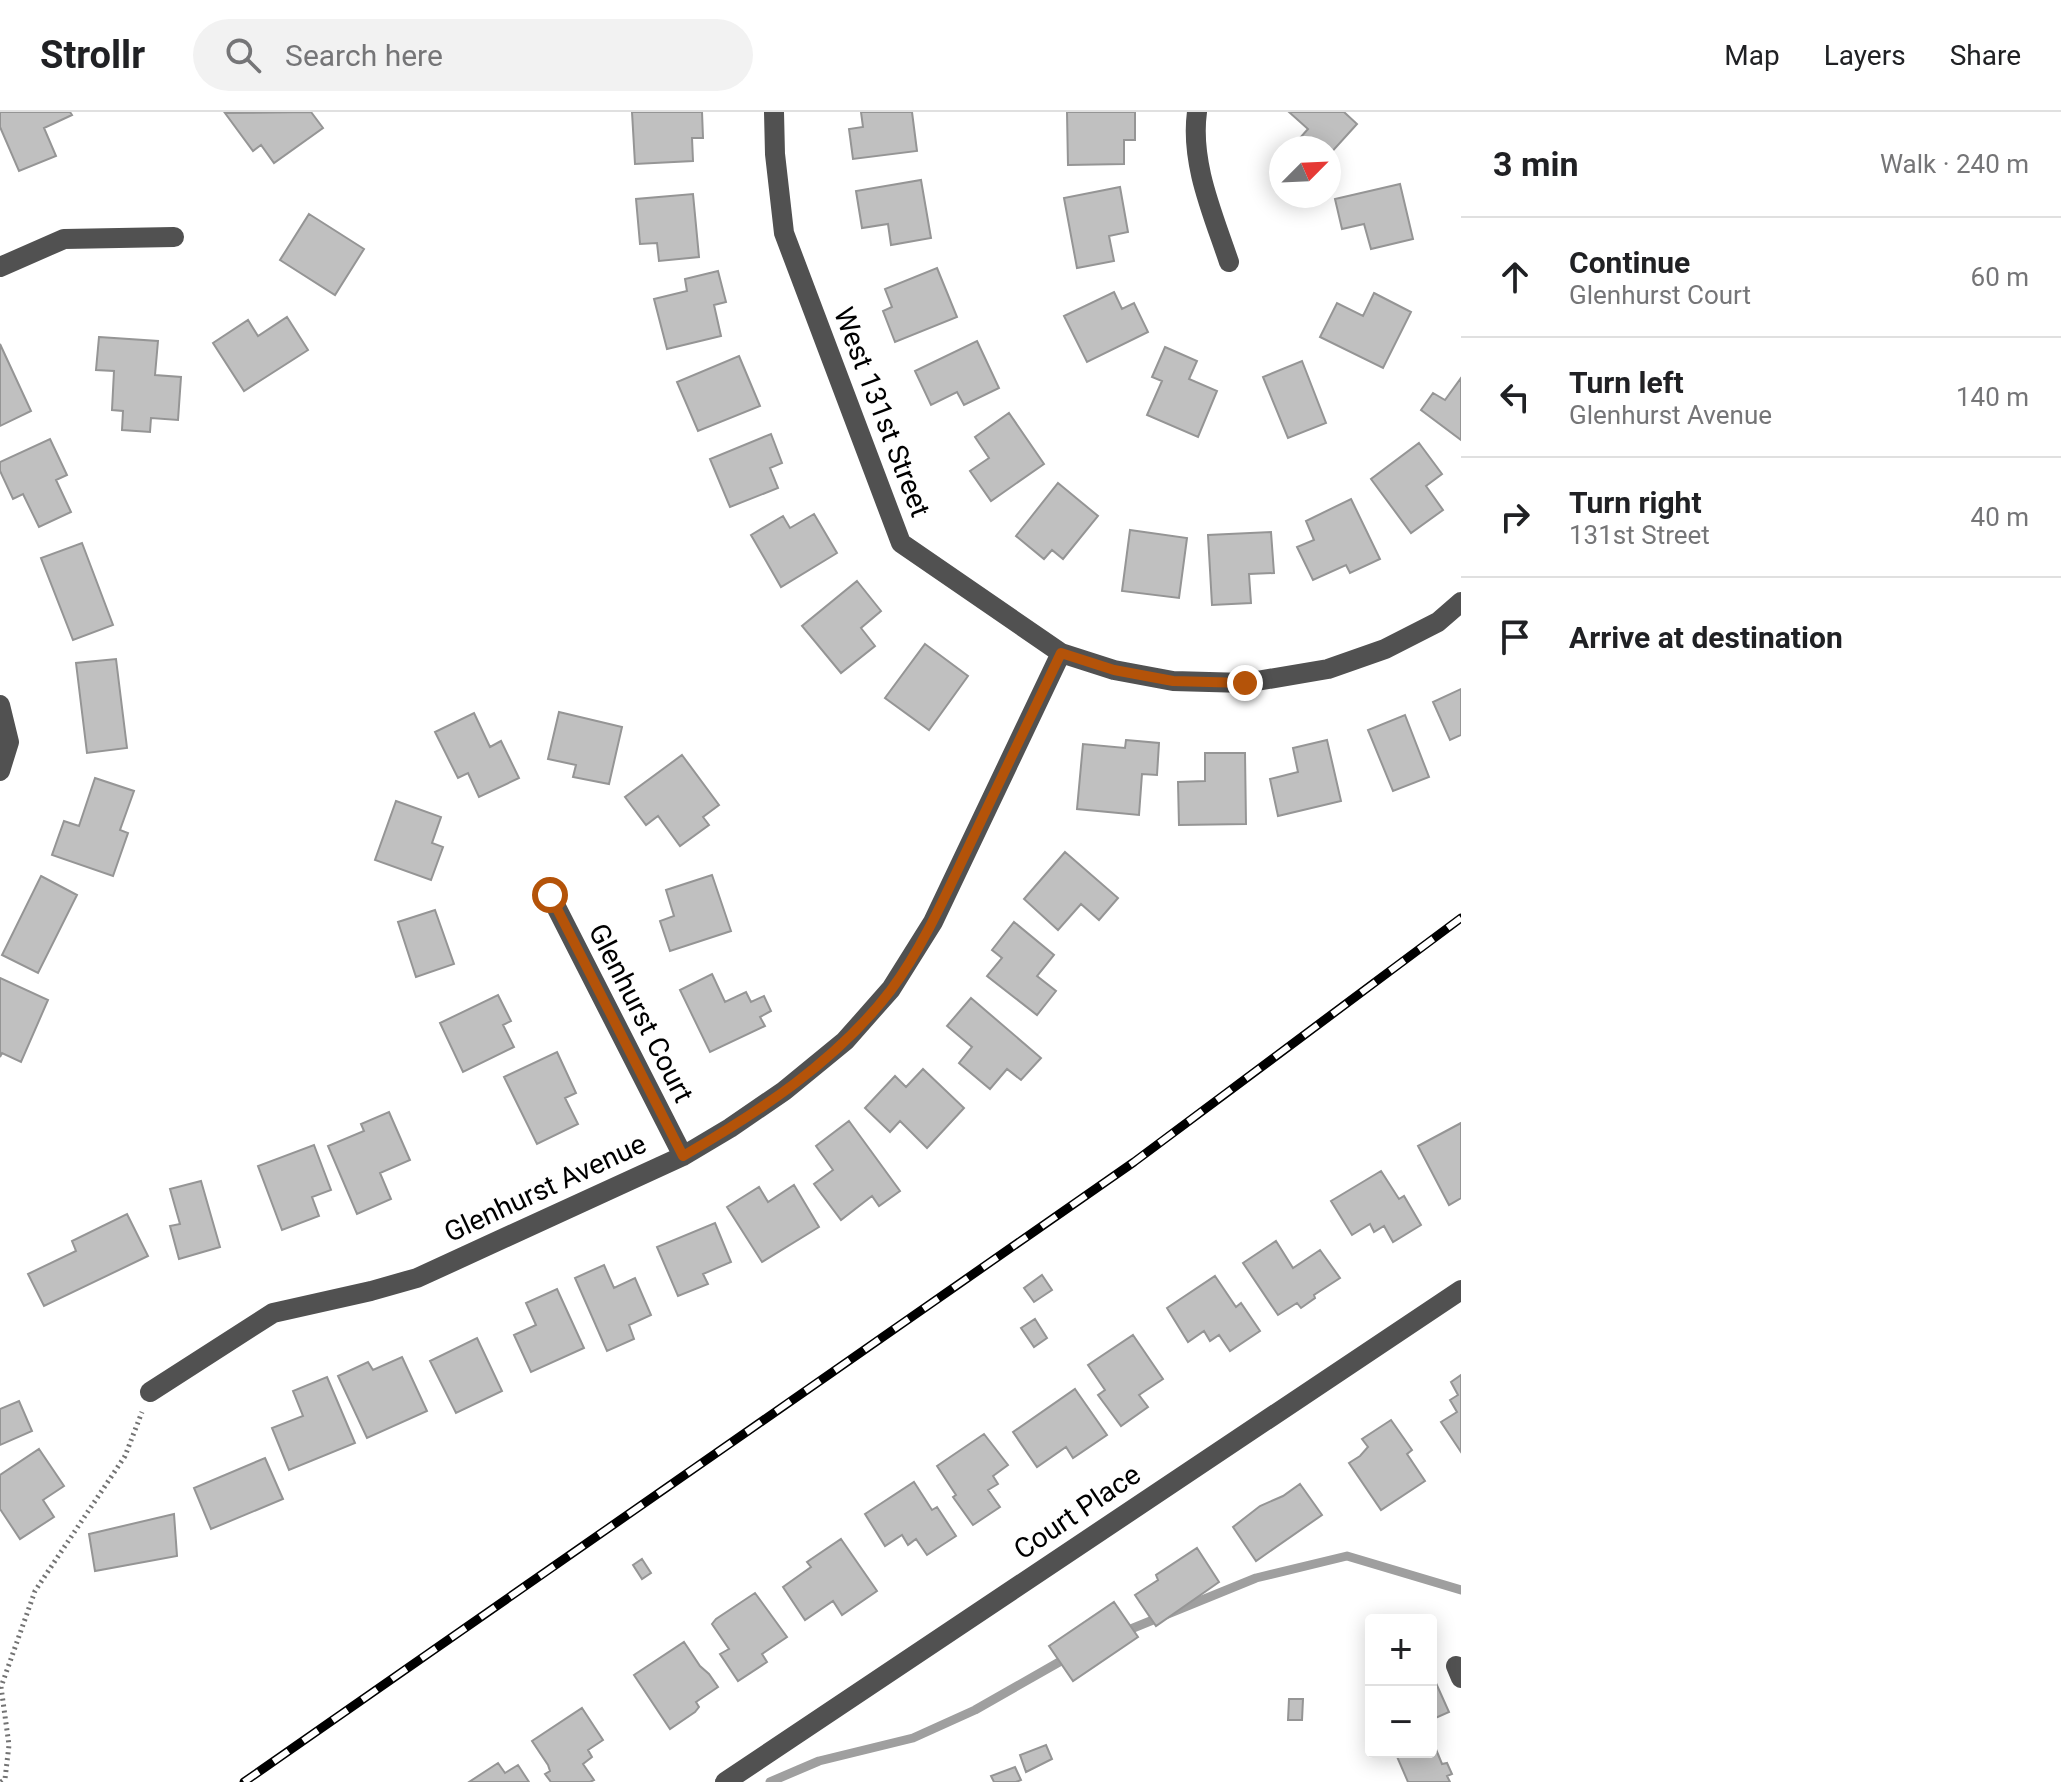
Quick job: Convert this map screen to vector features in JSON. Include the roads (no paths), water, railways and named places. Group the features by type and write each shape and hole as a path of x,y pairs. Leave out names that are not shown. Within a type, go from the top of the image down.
{"street":[{"name":"West 131st Street","path":"774,112 775,154 784,233 901,543 1061,653 1114,670 1173,681 1245,683 1328,669 1385,649 1438,622 1461,602"},
{"path":"1197,112 1195,126 1201,175 1229,262"},
{"path":"0,267 64,239 174,237"},
{"name":"Glenhurst Avenue","path":"150,1392 273,1313 417,1278 683,1156 784,1091 845,1041 891,989 933,922 1061,653"},
{"path":"0,705 9,742 0,771"},
{"name":"Glenhurst Court","path":"550,895 683,1156"},
{"name":"Court Place","path":"725,1782 1461,1290"}],"waterway":[{"path":"1121,1633 1256,1578 1347,1556 1461,1590"},
{"path":"770,1782 819,1761 913,1738 975,1710 1068,1657"}],"railway":[{"path":"244,1782 1134,1162 1461,918"}]}
